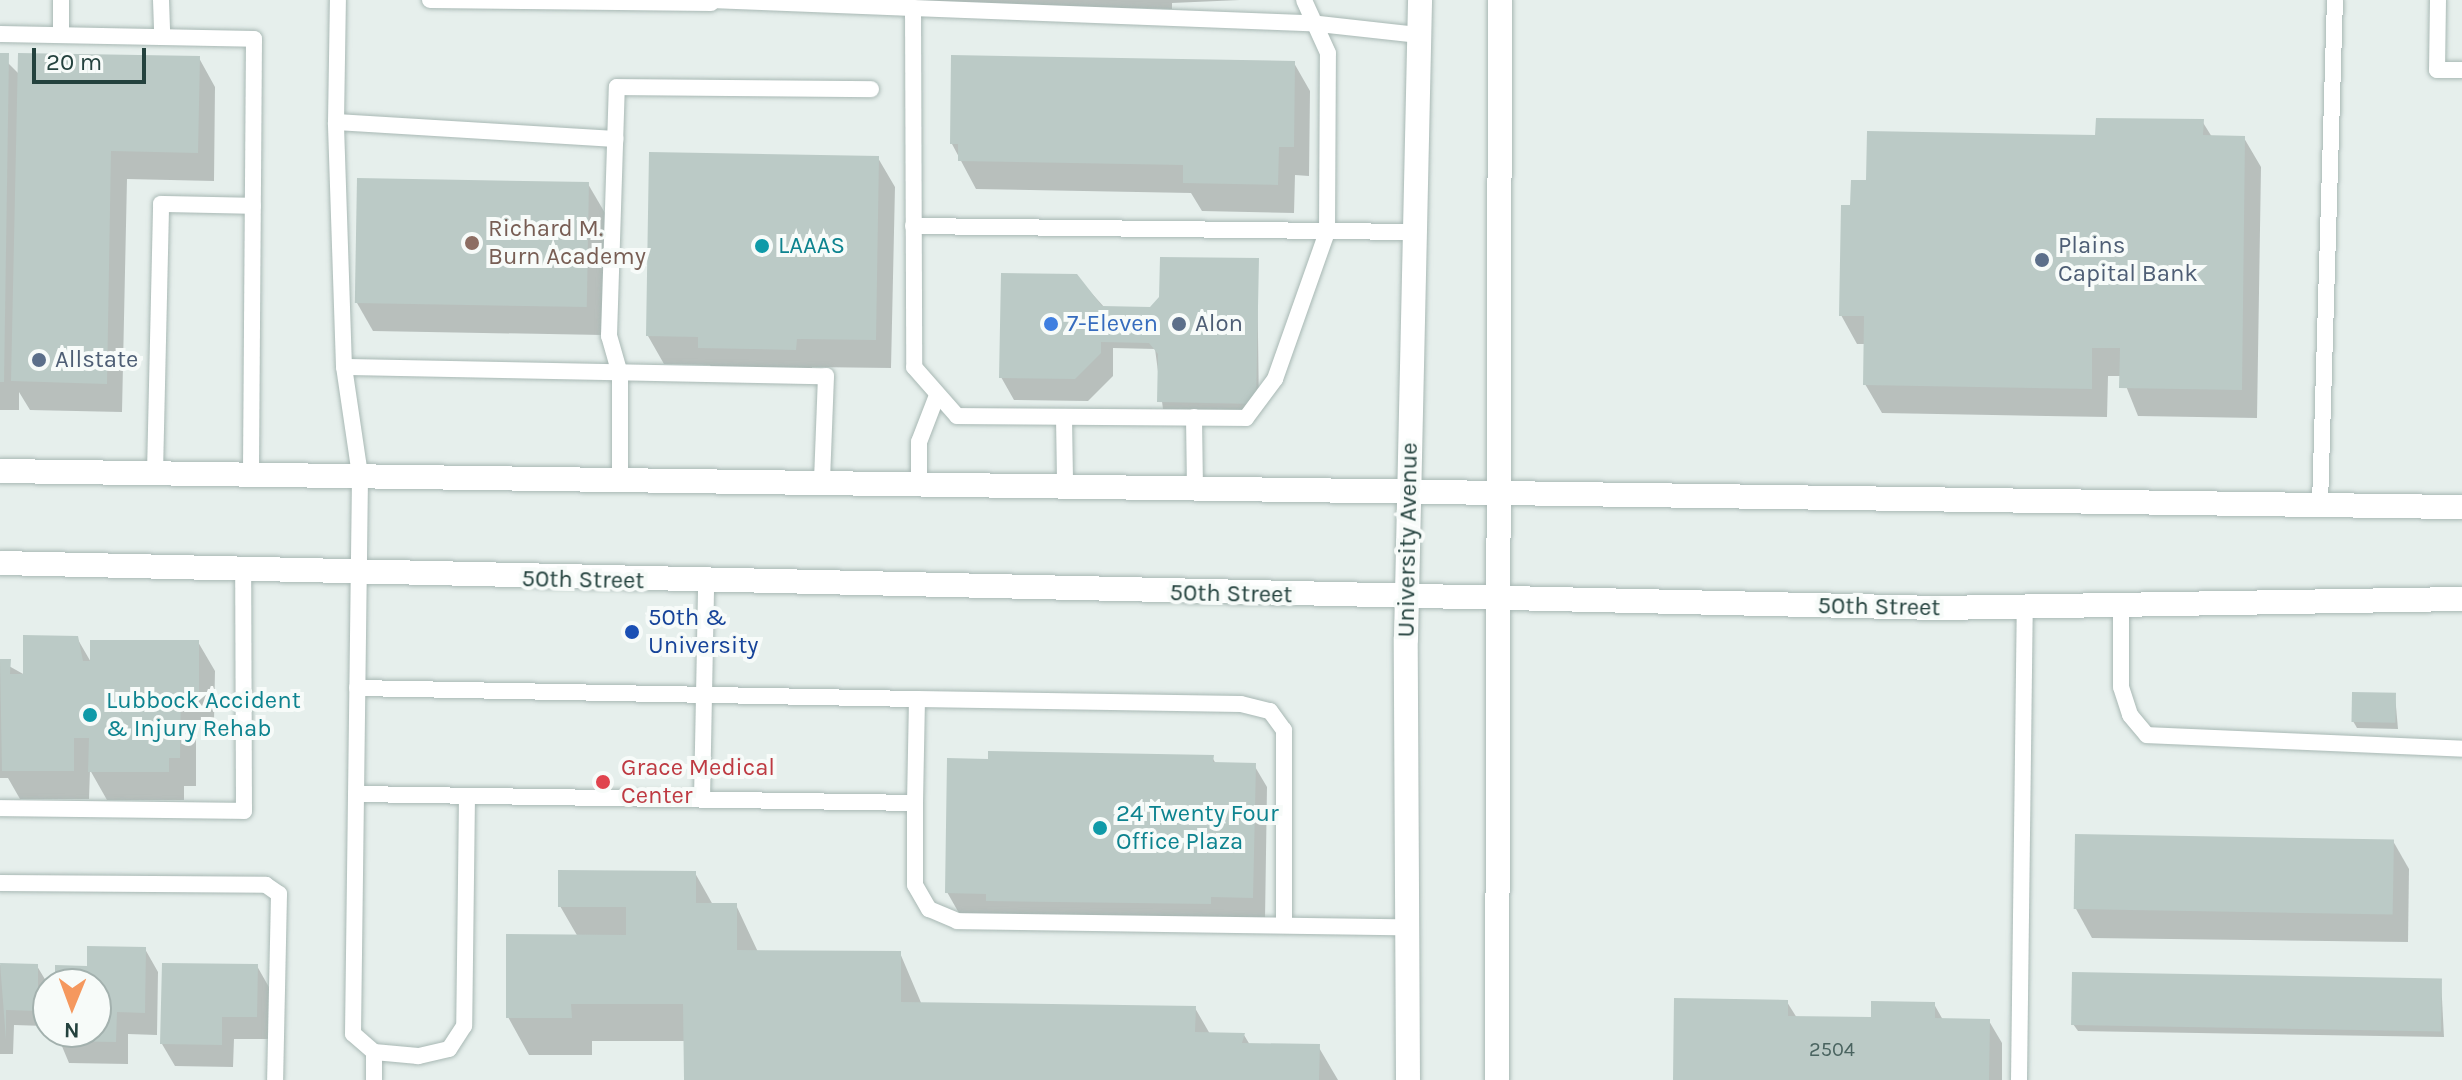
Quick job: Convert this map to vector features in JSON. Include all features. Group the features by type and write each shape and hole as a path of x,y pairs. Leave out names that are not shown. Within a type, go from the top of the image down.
{"main road":[{"name":"University Avenue","path":"1408,1080 1409,488 1420,0"},
{"path":"1497,1080 1494,601 1500,0"},
{"path":"0,471 822,478 2462,507"},
{"name":"50th Street","path":"0,563 358,575 1494,601 2025,606 2462,599"}],"lane":[{"path":"61,0 61,35"},
{"path":"161,0 162,37"},
{"path":"338,0 336,122 344,367 360,475 353,1034 374,1052 418,1056 449,1049 464,1026 467,796"},
{"path":"430,0 711,2 913,8 1310,23 1419,35"},
{"path":"913,8 914,367 936,398 957,416 1246,418 1275,379 1327,232 1328,53 1310,23 1304,0"},
{"path":"2320,504 2335,0"},
{"path":"2438,0 2437,70 2462,70"},
{"path":"0,34 254,39 251,474"},
{"path":"620,478 620,374 609,336 617,87 871,89"},
{"path":"336,122 615,139"},
{"path":"155,473 161,204 253,206"},
{"path":"913,226 1414,232"},
{"path":"344,367 826,376 822,478"},
{"path":"919,481 919,442 936,398"},
{"path":"1064,417 1065,483"},
{"path":"1194,417 1195,485"},
{"path":"0,808 244,811 243,570"},
{"path":"702,799 706,583"},
{"path":"2121,604 2121,687 2130,715 2147,735 2462,749"},
{"path":"2019,1080 2025,606"},
{"path":"357,688 1241,704 1270,711 1284,730 1284,925"},
{"path":"917,699 915,885 929,909 957,921 1407,927"},
{"path":"356,794 915,803"},
{"path":"0,883 266,885 279,894 275,1080"},
{"path":"374,1052 374,1080"}],"building":[{"path":"0,53 9,53 4,382 0,382"},
{"path":"18,53 200,56 198,153 111,151 107,384 11,381"},
{"path":"951,55 1295,61 1294,147 1279,147 1278,185 1183,183 1183,165 958,161 958,144 950,144"},
{"name":"Plains Capital Bank","path":"2096,118 2204,119 2203,135 2245,136 2242,390 2119,388 2120,348 2092,348 2092,389 1863,385 1864,316 1839,316 1841,205 1850,205 1851,180 1866,180 1867,131 2095,135"},
{"name":"LAAAS","path":"649,152 879,156 876,340 797,339 796,350 698,348 698,337 646,336"},
{"name":"Richard M. Burn Academy","path":"357,178 589,182 587,307 355,303"},
{"name":"Alon","path":"1160,257 1259,258 1256,404 1157,402 1158,354 1149,343 1101,342 1101,353 1075,379 999,378 1001,273 1077,274 1102,306 1150,307 1159,297"},
{"name":"Lubbock Accident & Injury Rehab","path":"23,635 78,636 83,661 90,661 90,640 199,640 199,693 181,692 180,758 169,758 169,772 88,772 89,738 74,738 74,771 2,771 0,659 11,659 10,674 23,674"},
{"path":"2352,692 2396,693 2395,723 2351,722"},
{"name":"24 Twenty Four Office Plaza","path":"988,751 1214,755 1213,762 1256,763 1253,898 1211,897 1211,904 986,901 986,894 945,893 947,758 988,759"},
{"path":"2075,834 2394,840 2393,915 2074,909"},
{"path":"558,870 696,871 696,903 737,903 737,950 901,951 901,1002 1196,1006 1195,1032 1245,1033 1242,1043 1320,1044 1319,1080 684,1080 683,1004 571,1004 572,1018 506,1018 506,934 626,935 626,907 558,907"},
{"path":"87,946 146,947 145,1013 117,1012 116,1042 112,1042 112,968 55,968 55,965 87,966"},
{"path":"0,963 38,964 38,968 32,968 32,1011 6,1010 6,1040"},
{"path":"162,963 258,964 257,1017 222,1017 222,1045 160,1044"},
{"path":"2072,972 2442,978 2441,1031 2071,1025"},
{"path":"1674,998 1788,1000 1788,1016 1871,1017 1871,1001 1935,1002 1935,1018 1990,1019 1989,1080 1673,1080"}],"place":[{"name":"Richard M. Burn Academy","path":"472,243"},
{"name":"LAAAS","path":"762,246"},
{"name":"Plains Capital Bank","path":"2042,260"},
{"name":"7-Eleven","path":"1051,324"},
{"name":"Alon","path":"1179,324"},
{"name":"Allstate","path":"39,360"},
{"name":"50th & University","path":"632,632"},
{"name":"Lubbock Accident & Injury Rehab","path":"90,715"},
{"name":"Grace Medical Center","path":"603,782"},
{"name":"24 Twenty Four Office Plaza","path":"1100,828"}]}
